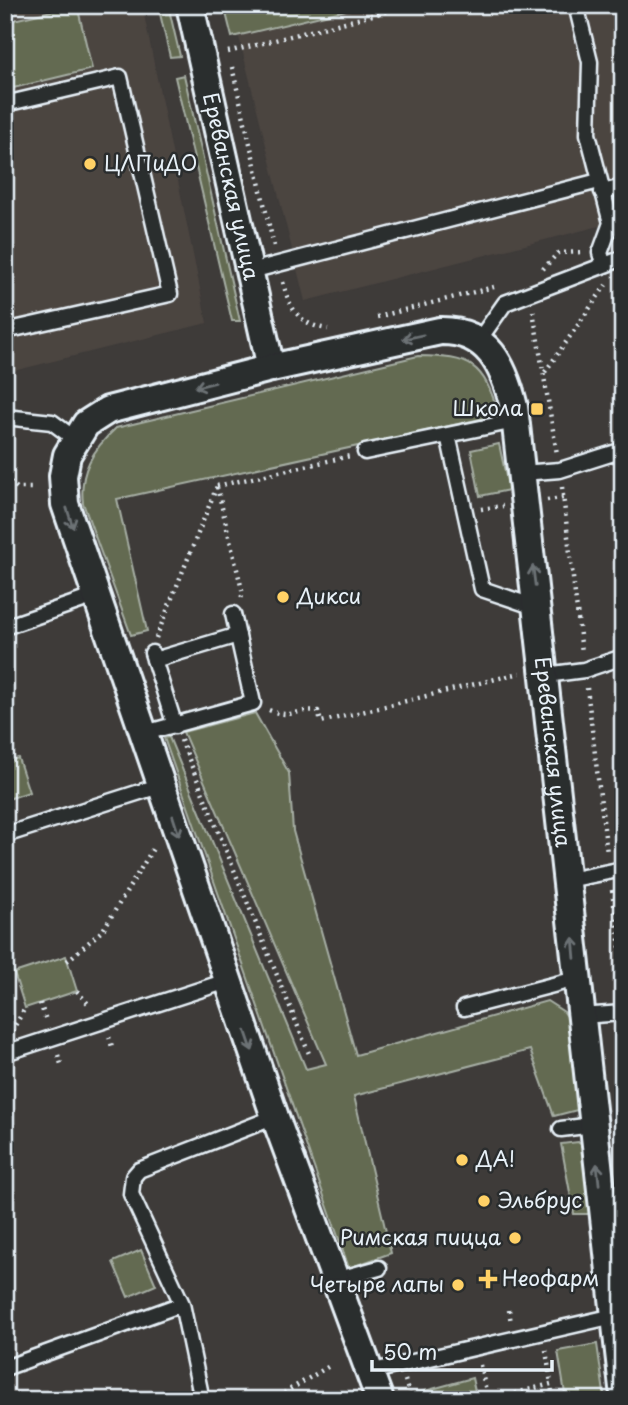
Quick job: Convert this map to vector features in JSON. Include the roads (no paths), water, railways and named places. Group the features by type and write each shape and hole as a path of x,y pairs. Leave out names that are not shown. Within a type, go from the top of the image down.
{"street":[{"name":"Ереванская улица","path":"191,5 247,272 271,368"},
{"path":"380,1400 275,1117 145,733 95,596 65,504 63,476 67,455 75,439 86,424 108,410 271,368 440,331 462,332 479,340"},
{"name":"Ереванская улица","path":"479,340 494,354 507,376 515,421 538,608 568,880 576,979 623,1388"}],"lane":[{"path":"576,5 590,62 588,135 611,223 600,253 604,265"},
{"path":"5,104 120,77 170,294 5,331"},
{"path":"247,272 601,187 623,187"},
{"path":"479,340 505,303 623,258"},
{"path":"5,417 52,422 75,439"},
{"path":"365,452 515,421"},
{"path":"448,435 482,589 538,608"},
{"path":"522,473 560,470 623,450"},
{"path":"5,627 95,596"},
{"path":"145,733 253,703 233,614"},
{"path":"175,726 152,656 238,635"},
{"path":"545,671 584,670 623,657"},
{"path":"5,835 162,785"},
{"path":"568,880 623,869"},
{"path":"464,1008 576,979"},
{"path":"5,1053 228,981"},
{"path":"581,1016 623,1013"},
{"path":"202,1400 182,1304 131,1194 133,1177 139,1170 275,1117"},
{"path":"561,1129 593,1125"},
{"path":"335,1279 379,1268"},
{"path":"5,1368 182,1304"},
{"path":"369,1372 614,1316"}],"place":[{"name":"ЦЛПиДО","path":"90,164"},
{"name":"Школа","path":"537,409"},
{"name":"Дикси","path":"283,597"},
{"name":"ДА!","path":"462,1160"},
{"name":"Эльбрус","path":"484,1201"},
{"name":"Римская пицца","path":"515,1238"},
{"name":"Неофарм","path":"488,1279"},
{"name":"Четыре лапы","path":"458,1285"}]}
